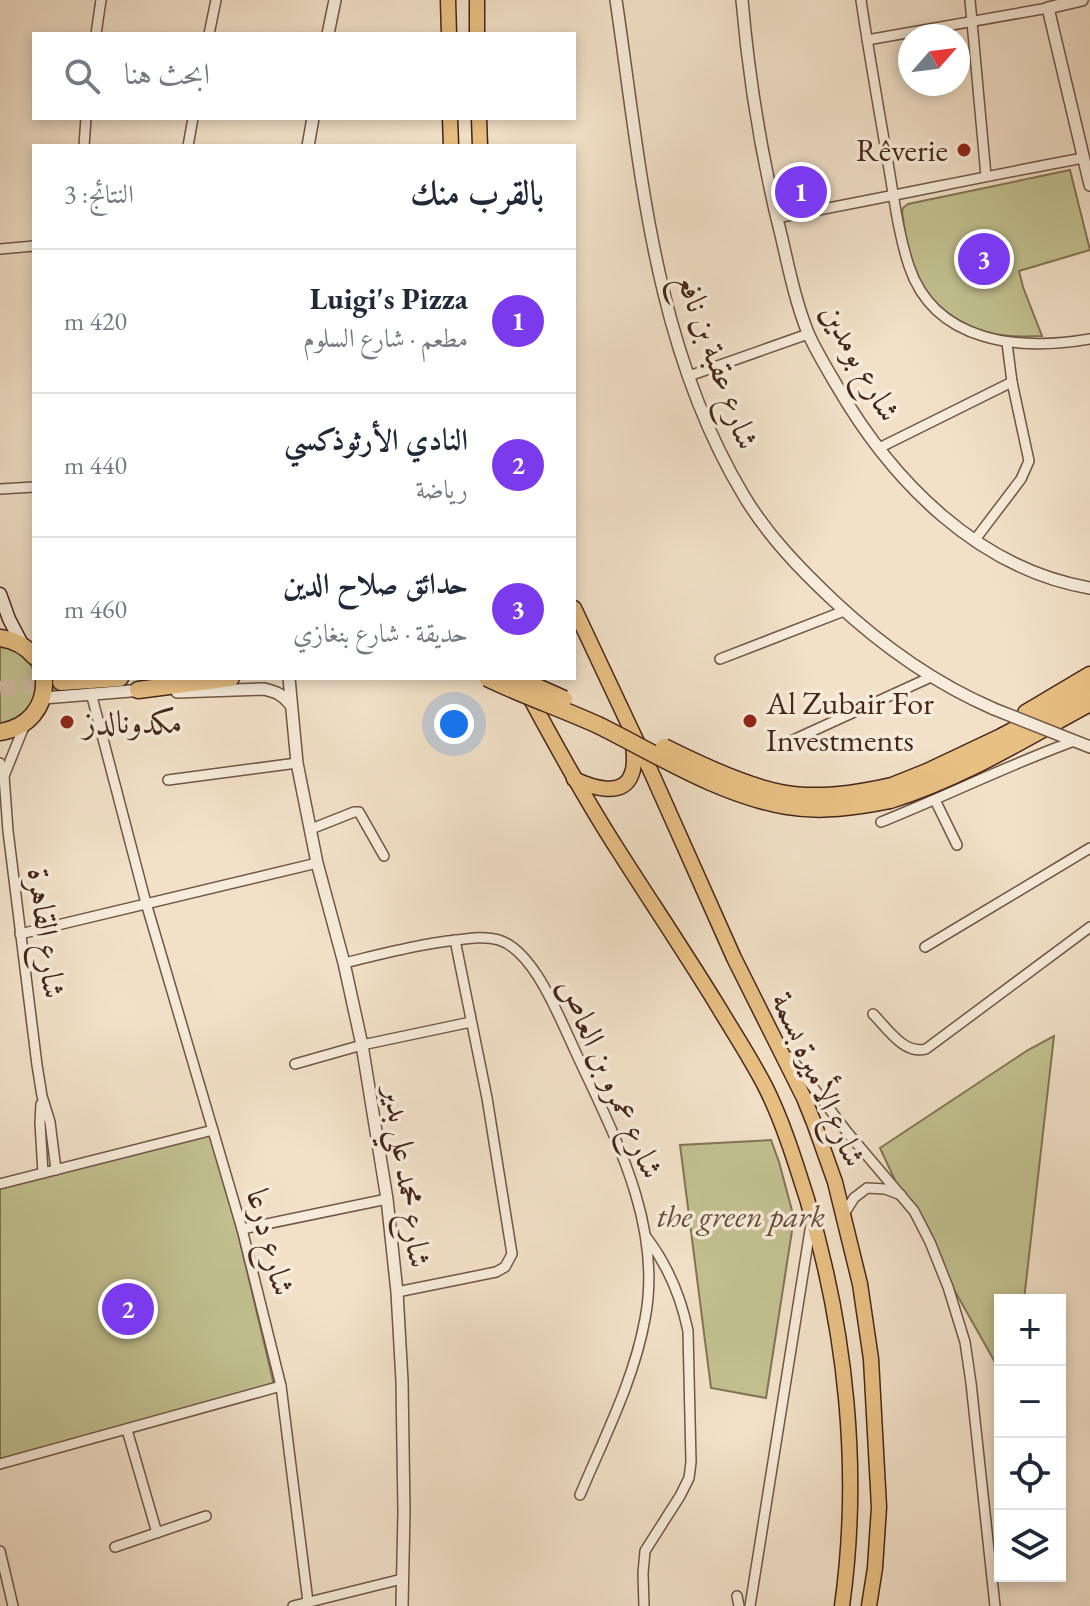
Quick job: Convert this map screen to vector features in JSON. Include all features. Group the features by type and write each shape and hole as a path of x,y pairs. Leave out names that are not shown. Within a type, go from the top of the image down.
{"highway":[{"path":"0,638 9,639 28,650"},
{"path":"980,755 989,736 1090,675"},
{"path":"0,732 26,723 36,712 43,698 44,680"},
{"path":"61,682 90,680"},
{"path":"138,690 214,680"},
{"path":"492,680 599,726 720,786 786,806 819,809 859,806 891,793 927,772 980,755 1090,703"},
{"path":"522,680 672,752 762,788 815,796 891,793"},
{"path":"980,755 1018,729 1090,690"},
{"path":"980,755 1024,748 1090,715"}],"main road":[{"path":"448,0 449,32"},
{"path":"477,0 477,32"},
{"path":"450,120 451,144"},
{"path":"479,120 480,144"},
{"path":"1,601 28,650"},
{"name":"شارع الأميرة بسمة","path":"576,612 734,958 814,1123 844,1214 860,1284 871,1359 879,1507 869,1606"},
{"path":"576,633 606,676"},
{"name":"شارع الأميرة بسمة","path":"519,680 594,813 697,972 764,1084 786,1135 812,1217 835,1314 847,1413 851,1513 842,1606"},
{"path":"574,779 607,789 619,787 627,781 633,772 633,734"}],"street":[{"path":"96,32 101,0"},
{"path":"209,32 216,0"},
{"path":"328,32 335,0"},
{"name":"شارع عقبة بن نافع","path":"616,0 648,226 666,305 689,376 711,430 744,496 790,557 878,640 931,677 967,697 1090,747"},
{"name":"شارع بومدين","path":"742,0 748,68 776,218 808,334 845,399 879,448 924,500 974,541 1019,566 1090,588"},
{"path":"861,0 894,196 909,264 918,285 941,314 965,329 1007,343 1043,345 1090,339"},
{"path":"970,0 986,176"},
{"path":"867,40 1082,0"},
{"path":"1048,8 1090,185"},
{"path":"84,144 86,120"},
{"path":"188,144 193,120"},
{"path":"308,144 313,120"},
{"path":"776,218 1083,158"},
{"path":"0,249 32,246"},
{"path":"689,376 808,334"},
{"path":"974,541 1021,479 1029,461 1007,343"},
{"path":"879,448 1012,382"},
{"path":"0,489 32,487"},
{"path":"720,659 844,611"},
{"path":"793,740 931,677"},
{"name":"شارع محمد علي بدير","path":"289,680 297,763 317,863 362,1045 387,1199 397,1292 403,1439 402,1606"},
{"path":"43,698 138,690 264,689 284,695 291,704"},
{"name":"شارع درعا","path":"91,693 146,903 242,1229 281,1386 308,1602"},
{"name":"شارع القاهرة","path":"4,776 26,723"},
{"path":"881,822 1023,759 1074,741"},
{"name":"شارع القاهرة","path":"0,763 42,1096 50,1122 56,1170"},
{"path":"168,780 297,763"},
{"path":"935,800 957,845"},
{"path":"311,829 359,812 384,856"},
{"path":"925,947 1090,848"},
{"path":"20,934 317,863"},
{"path":"873,1014 906,1047 919,1051 926,1049 1090,927"},
{"name":"شارع عمرو بن العاص","path":"344,963 455,940 498,939 516,949 533,967 562,1023 623,1156 645,1235 649,1288 645,1323 619,1404 580,1495"},
{"path":"397,1292 496,1272 509,1263 512,1254 487,1098 455,940"},
{"path":"295,1064 362,1045 471,1022"},
{"path":"774,1036 847,1132 920,1220 935,1252 965,1342 995,1606"},
{"name":"شارع القاهرة","path":"42,1096 43,1173"},
{"path":"0,1184 213,1130"},
{"path":"844,1214 854,1198 867,1188 885,1189 901,1195"},
{"path":"242,1229 387,1199"},
{"path":"750,1606 812,1217"},
{"path":"644,1606 645,1551 685,1486 690,1470 691,1442 690,1355 686,1320 667,1268 645,1235"},
{"path":"0,1464 281,1386"},
{"path":"127,1430 157,1533"},
{"path":"115,1547 206,1516"},
{"path":"0,1551 13,1606"},
{"path":"293,1606 402,1579"}],"green space":[{"path":"1070,170 1090,250 1019,271 1042,336 1011,336 980,330 952,316 929,295 909,255 903,208 908,204"},
{"path":"0,647 16,651 27,660 36,686 34,699 27,711 16,720 0,724"},
{"path":"1054,1036 1025,1294 994,1294 994,1360 908,1208 880,1148"},
{"path":"211,1132 275,1389 0,1466 0,1185"},
{"name":"the green park","path":"771,1140 794,1218 766,1398 711,1388 680,1145"}],"tunnel":[{"path":"0,689 58,682"}],"place":[{"name":"Rêverie","path":"964,150"},
{"name":"Luigi's Pizza","path":"801,192"},
{"name":"حدائق صلاح الدين","path":"984,259"},
{"name":"Al Zubair For Investments","path":"750,721"},
{"name":"مكدونالدز","path":"67,722"},
{"name":"النادي الأرثوذكسي","path":"128,1309"}]}
